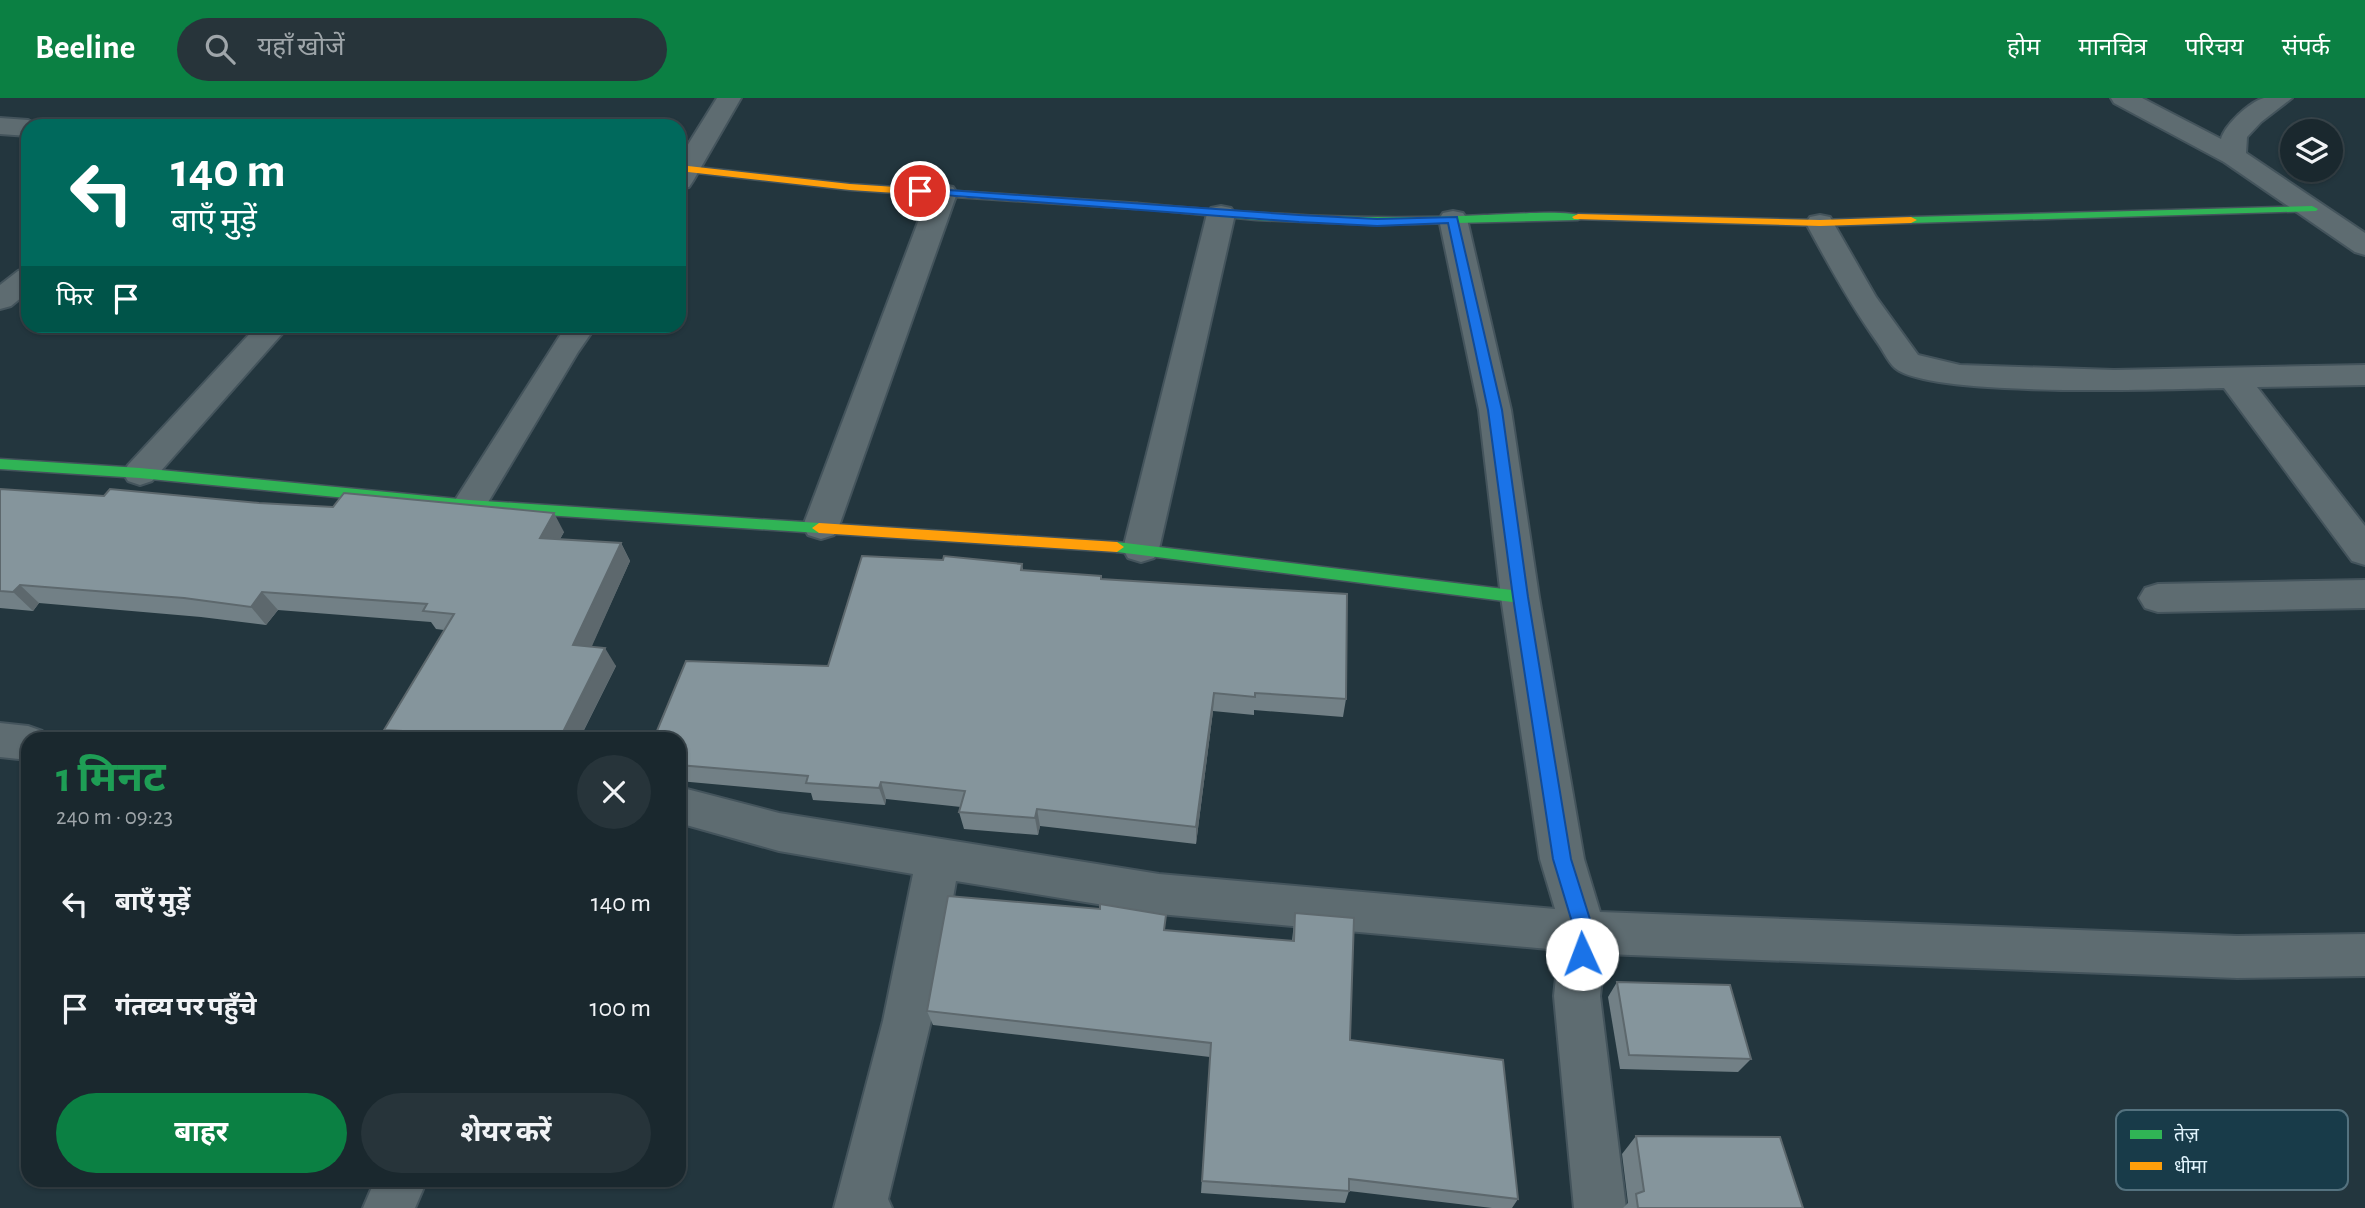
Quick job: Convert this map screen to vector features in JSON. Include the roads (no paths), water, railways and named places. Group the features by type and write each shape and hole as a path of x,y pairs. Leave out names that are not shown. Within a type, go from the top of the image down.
{"street":[{"path":"686,167 729,98"},
{"path":"2123,98 2233,156 2365,246"},
{"path":"2233,156 2234,136 2252,117 2280,98"},
{"path":"0,126 21,128"},
{"path":"686,173 850,187 1082,201 1222,214 1377,222 1532,216 1820,223 2323,216 2365,221"},
{"path":"821,526 943,192"},
{"path":"1141,549 1222,214"},
{"path":"1453,219 1495,410 1520,597 1562,859 1584,932 1577,996 1601,1208"},
{"path":"1820,223 1862,299 1907,362 1933,372 2114,380 2365,374"},
{"path":"0,300 21,283"},
{"path":"140,473 268,333"},
{"path":"470,505 576,333"},
{"path":"2233,378 2365,552"},
{"path":"0,464 140,473 470,505 1141,549 1520,597"},
{"path":"2158,598 2365,594"},
{"path":"0,740 21,742"},
{"path":"686,807 779,832 1159,894 1584,932 2237,957 2365,955"},
{"path":"866,1208 860,1208 907,1021 938,859"},
{"path":"389,1208 398,1187"}]}
